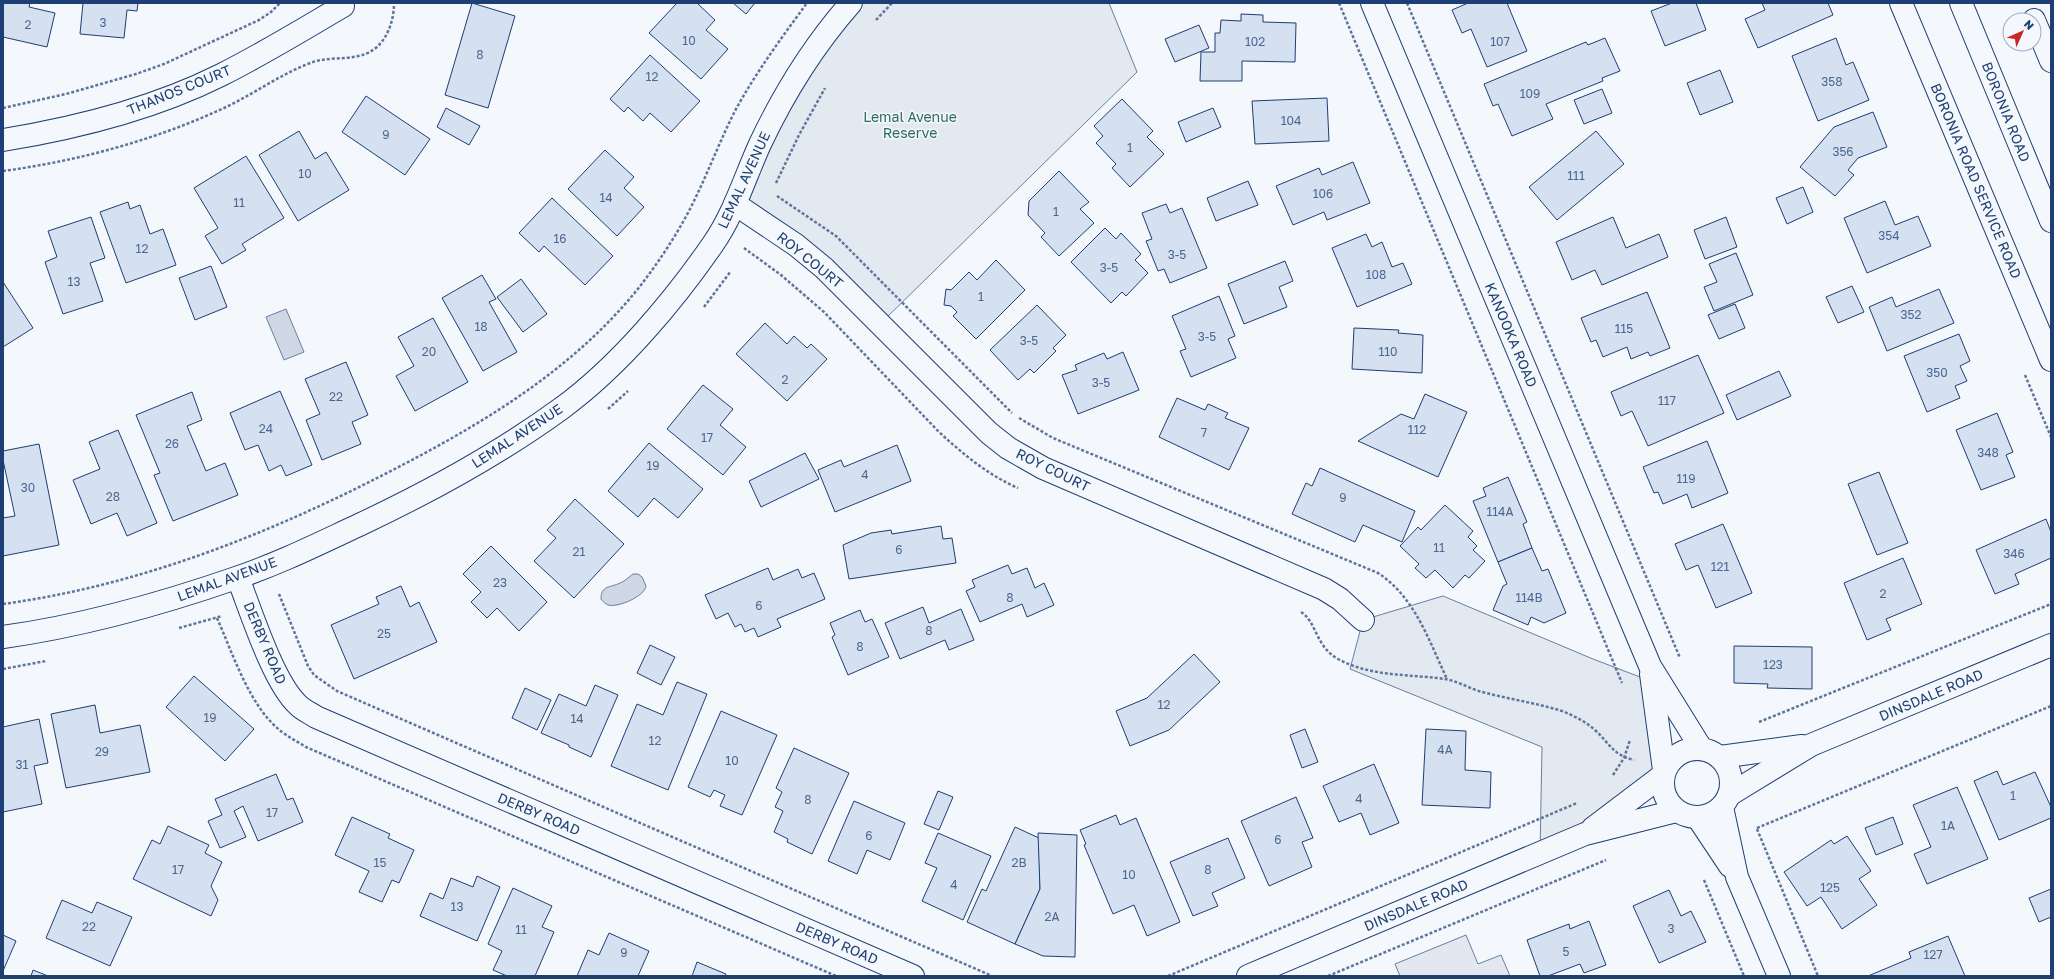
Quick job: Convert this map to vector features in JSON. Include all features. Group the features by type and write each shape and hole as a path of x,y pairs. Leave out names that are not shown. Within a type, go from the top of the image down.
{"street":[{"name":"LEMAL AVENUE","path":"3,637 144,607 238,578 308,548 413,499 496,451 563,407 598,377 659,315 715,241 735,204 760,144 781,102 808,58 833,23 850,3"},
{"name":"KANOOKA ROAD","path":"1372,3 1650,666 1710,753"},
{"name":"BORONIA ROAD SERVICE ROAD","path":"1901,3 2051,360"},
{"name":"BORONIA ROAD","path":"1961,3 2051,221"},
{"name":"THANOS COURT","path":"3,140 50,132 110,117 166,98 220,76 265,52 342,6"},
{"path":"2042,39 2051,61"},
{"name":"ROY COURT","path":"735,204 796,245 824,268 989,433 1008,448 1043,468 1324,589 1340,599 1363,620"},
{"name":"DERBY ROAD","path":"238,578 276,672 286,690 298,705 316,717 913,976"},
{"name":"DINSDALE ROAD","path":"1725,801 1811,745 2051,645"},
{"name":"KANOOKA ROAD","path":"1650,666 1663,773"},
{"name":"DINSDALE ROAD","path":"1710,753 1811,745"},
{"path":"1683,751 1710,753 1726,765 1730,775 1731,785 1725,801 1715,812 1698,818 1687,816 1676,811 1669,804 1664,795 1663,773 1668,763 1683,751"},
{"name":"DINSDALE ROAD","path":"1585,834 1663,773"},
{"path":"1725,801 1737,877"},
{"name":"DINSDALE ROAD","path":"1248,976 1585,834 1676,811"},
{"path":"1698,818 1737,877 1778,976"}],"path":[{"path":"3,108 108,84 164,64 259,20 271,12 280,3"},
{"path":"3,604 143,574 210,552 262,531 346,494 414,460 496,413 528,391 565,363 617,314 663,255 692,206 736,109 770,53 807,3"},
{"path":"872,24 892,3"},
{"path":"1339,3 1625,690"},
{"path":"1407,3 1681,659"},
{"path":"775,185 799,135 826,87"},
{"path":"772,192 836,236 1012,413 1032,427 1053,438 1378,573 1389,580 1397,587 1414,610 1447,679"},
{"path":"278,594 308,666 314,675 323,683 338,691 992,976"},
{"path":"1753,725 2051,604"},
{"path":"1395,675 1447,679 1476,690 1548,707 1575,716 1595,730 1611,749 1624,758 1640,762"},
{"path":"1757,829 2051,706"},
{"path":"1610,780 1624,758 1632,735"},
{"path":"1168,976 1583,800"},
{"path":"1754,822 1818,976"},
{"path":"1328,976 1609,858"},
{"path":"1702,877 1744,976"}],"green space":[{"name":"Lemal Avenue Reserve","path":"851,3 1109,3 1137,72 881,323 735,204"},
{"path":"1443,596 1593,659 1653,682 1664,770 1540,853 1542,747 1350,669 1363,620"}],"shaded area":[{"path":"286,309 304,352 284,360 266,317"},
{"path":"633,574 638,574 642,577 646,586 641,594 618,605 608,605 604,603 601,599 601,594 604,589 622,582"},
{"path":"1466,935 1478,964 1501,955 1510,976 1400,976 1395,964"}],"building":[{"path":"3,3 30,3 29,7 55,13 47,47 3,37"},
{"path":"83,3 138,3 137,11 127,10 124,38 80,34"},
{"path":"472,3 515,16 488,108 445,95"},
{"path":"677,3 697,3 715,20 706,30 728,49 701,79 649,33"},
{"path":"733,3 755,3 746,14"},
{"path":"1468,3 1507,3 1527,51 1487,67 1471,29 1462,33 1452,10"},
{"path":"1672,3 1696,3 1706,30 1665,46 1651,11"},
{"path":"1762,3 1828,3 1833,15 1758,48 1745,19 1765,10"},
{"path":"1241,14 1263,15 1263,22 1296,23 1295,62 1242,61 1242,81 1200,81 1201,52 1215,52 1215,33 1220,33 1221,20 1241,21"},
{"path":"1199,25 1209,48 1175,62 1165,39"},
{"path":"1605,38 1620,71 1602,78 1603,81 1546,104 1553,119 1512,136 1498,104 1493,106 1484,84 1586,42 1588,45"},
{"path":"1836,38 1846,65 1853,62 1869,100 1818,121 1792,56"},
{"path":"650,55 700,101 671,132 650,113 643,121 628,107 624,112 610,99"},
{"path":"1720,70 1733,102 1700,115 1687,83"},
{"path":"1602,89 1612,113 1584,124 1574,100"},
{"path":"366,96 430,139 405,175 342,132"},
{"path":"1327,98 1329,141 1255,144 1252,101"},
{"path":"1122,99 1153,131 1147,137 1164,154 1130,187 1112,168 1116,164 1096,143 1103,136 1094,126"},
{"path":"446,108 480,126 469,145 437,127"},
{"path":"1213,108 1221,127 1186,142 1178,122"},
{"path":"1873,112 1887,147 1858,158 1848,170 1854,175 1835,196 1800,167 1834,127"},
{"path":"299,131 315,159 326,152 349,190 298,221 259,155"},
{"path":"1596,131 1624,164 1557,220 1529,187"},
{"path":"605,150 634,177 624,188 644,207 617,236 568,189"},
{"path":"246,156 284,218 242,244 246,250 222,264 205,236 218,228 194,188"},
{"path":"1353,162 1370,203 1327,220 1324,212 1293,225 1276,186 1319,168 1322,175"},
{"path":"1059,171 1089,202 1080,209 1094,223 1059,256 1041,237 1045,233 1028,215 1029,201"},
{"path":"1248,181 1258,205 1216,221 1207,198"},
{"path":"1803,187 1813,212 1787,224 1776,198"},
{"path":"552,198 613,256 585,285 544,246 539,252 519,233"},
{"path":"1885,201 1895,225 1918,216 1931,246 1867,273 1844,218"},
{"path":"128,202 130,209 140,205 150,234 163,229 176,265 126,283 100,212"},
{"path":"1166,204 1170,213 1182,208 1207,268 1170,283 1164,269 1158,271 1146,241 1152,239 1142,213"},
{"path":"91,217 105,258 90,263 103,301 63,314 45,262 57,257 48,231"},
{"path":"1613,217 1626,248 1659,234 1668,257 1602,285 1595,270 1572,280 1556,242"},
{"path":"1726,217 1737,247 1705,259 1694,230"},
{"path":"1105,228 1116,239 1121,233 1141,254 1135,260 1148,273 1126,296 1122,292 1111,303 1071,262"},
{"path":"1366,234 1372,247 1382,242 1392,267 1403,263 1412,284 1357,307 1332,248"},
{"path":"1736,253 1753,295 1714,311 1704,287 1717,282 1709,264"},
{"path":"996,260 1025,290 976,339 953,316 957,312 951,306 944,305 946,289 951,290 969,272 977,280"},
{"path":"1285,261 1293,281 1279,287 1287,307 1244,324 1228,284"},
{"path":"211,266 227,307 195,320 179,278"},
{"path":"482,275 496,299 489,302 517,352 483,371 442,298"},
{"path":"521,279 547,314 523,332 497,297"},
{"path":"3,282 33,328 3,347"},
{"path":"1852,286 1864,312 1838,323 1826,297"},
{"path":"1939,289 1954,323 1887,351 1869,307 1892,297 1896,307"},
{"path":"1647,292 1670,348 1650,356 1648,352 1631,359 1627,347 1603,357 1596,340 1591,342 1581,318"},
{"path":"1219,296 1235,336 1228,339 1236,358 1191,377 1180,351 1186,349 1172,316"},
{"path":"1735,304 1745,328 1719,339 1708,315"},
{"path":"1037,305 1066,335 1053,348 1056,351 1034,373 1030,369 1018,380 990,350"},
{"path":"433,318 468,382 415,411 396,376 414,366 398,337"},
{"path":"765,323 787,344 794,336 807,348 811,344 827,359 787,401 736,354"},
{"path":"1354,328 1399,330 1398,333 1423,335 1422,373 1352,369"},
{"path":"1959,334 1970,361 1960,366 1967,381 1955,386 1960,398 1927,412 1904,356"},
{"path":"1123,352 1139,390 1078,414 1062,375 1077,370 1075,365 1104,353 1107,359"},
{"path":"1698,355 1724,413 1648,446 1632,411 1621,416 1611,392"},
{"path":"346,362 368,415 352,422 361,444 322,460 306,420 320,414 305,379"},
{"path":"1779,371 1791,396 1737,420 1726,395"},
{"path":"703,385 733,409 720,425 746,447 723,475 667,429"},
{"path":"280,391 312,465 286,476 281,465 269,471 258,445 245,450 230,413"},
{"path":"192,392 202,420 187,426 206,471 225,463 238,495 173,521 154,475 160,473 136,415"},
{"path":"1425,394 1467,412 1438,477 1358,441 1401,414 1414,419"},
{"path":"1177,398 1205,410 1208,404 1228,413 1225,418 1249,428 1229,470 1159,437"},
{"path":"1997,413 2013,452 2006,455 2015,477 1981,490 1956,430"},
{"path":"118,430 157,523 127,536 117,513 91,524 73,480 100,469 89,442"},
{"path":"1707,441 1728,493 1692,508 1687,494 1663,504 1658,492 1654,493 1643,467"},
{"path":"649,443 703,489 678,518 654,498 638,517 608,491"},
{"path":"39,444 59,545 3,556 3,518 15,516 3,460 3,451"},
{"path":"897,445 911,481 835,512 818,470 841,460 844,467"},
{"path":"805,453 819,479 761,507 749,481"},
{"path":"1320,468 1415,511 1402,542 1363,525 1355,542 1292,514 1306,483 1312,486"},
{"path":"1879,472 1908,543 1877,555 1848,484"},
{"path":"1508,477 1527,522 1523,524 1532,548 1498,562 1473,501 1486,496 1483,488"},
{"path":"575,499 624,544 574,598 534,561 556,538 547,530"},
{"path":"1445,505 1473,531 1468,537 1477,546 1473,550 1485,561 1469,578 1465,575 1453,588 1435,570 1426,578 1415,568 1419,564 1400,546 1418,527 1421,530"},
{"path":"2046,519 2051,532 2051,558 2015,574 2019,584 1995,594 1976,550"},
{"path":"1723,524 1752,593 1716,608 1698,565 1686,570 1675,544"},
{"path":"941,526 943,539 952,538 956,563 849,579 843,545 871,533 891,530 892,534"},
{"path":"491,546 547,602 519,631 497,608 487,618 471,602 481,592 463,574"},
{"path":"1532,548 1542,571 1548,569 1566,613 1544,623 1531,617 1528,625 1493,610 1503,586 1507,584 1498,562"},
{"path":"1903,558 1922,604 1886,619 1891,630 1867,640 1844,583"},
{"path":"1008,565 1012,574 1027,568 1035,588 1044,583 1054,605 1027,617 1022,604 980,622 966,591 975,587 972,580"},
{"path":"768,568 773,580 798,569 802,578 814,573 825,599 777,619 781,627 758,637 754,628 745,632 741,624 735,627 728,613 716,619 705,595"},
{"path":"401,586 410,607 419,602 437,642 354,679 331,625 379,604 376,597"},
{"path":"923,607 929,623 961,609 974,640 949,650 945,640 900,659 885,623"},
{"path":"860,610 865,622 872,619 889,657 848,675 832,637 835,635 830,623"},
{"path":"650,645 675,657 661,685 637,673"},
{"path":"1734,646 1812,647 1812,689 1767,688 1768,684 1734,683"},
{"path":"1194,654 1220,682 1169,730 1130,746 1116,711 1147,698"},
{"path":"194,676 254,729 225,761 166,707"},
{"path":"677,682 707,694 668,790 611,766 637,704 663,715"},
{"path":"595,685 618,695 591,757 569,747 569,745 541,733 559,694 586,706"},
{"path":"525,688 551,700 537,730 512,718"},
{"path":"95,705 100,733 140,725 150,772 66,788 51,714"},
{"path":"721,711 777,735 742,815 720,806 725,795 714,790 710,797 688,787"},
{"path":"39,719 48,763 34,766 42,804 3,812 3,727"},
{"path":"1305,729 1318,762 1302,768 1290,735"},
{"path":"1426,729 1466,731 1465,770 1491,772 1490,808 1422,805"},
{"path":"794,748 849,773 812,854 787,842 788,839 774,832 783,811 775,807 782,792 776,788"},
{"path":"1374,764 1399,823 1370,835 1361,813 1339,822 1323,786"},
{"path":"1997,771 2003,785 2035,772 2051,807 2051,818 1999,840 1974,781"},
{"path":"276,774 287,800 293,798 303,822 258,841 243,806 234,811 246,837 220,848 208,821 222,815 215,799"},
{"path":"1957,787 1988,859 1927,884 1914,854 1931,847 1913,805"},
{"path":"938,791 953,797 939,830 924,824"},
{"path":"1296,797 1313,838 1302,842 1312,867 1269,886 1241,821"},
{"path":"854,801 905,823 890,860 867,850 857,874 828,861"},
{"path":"1116,815 1120,825 1136,818 1180,922 1147,936 1134,905 1113,914 1084,845 1086,844 1080,830"},
{"path":"352,817 390,834 388,838 414,850 399,883 392,880 382,902 359,892 369,871 335,855"},
{"path":"1893,817 1903,844 1876,855 1865,828"},
{"path":"168,826 209,845 205,853 222,862 211,886 218,900 211,916 133,879 152,840 160,844"},
{"path":"1015,827 1039,838 1040,889 1015,944 967,922 982,889 986,891"},
{"path":"938,833 991,856 963,920 922,901 937,868 925,863"},
{"path":"1038,833 1077,835 1075,957 1043,956 1015,944 1040,889"},
{"path":"1847,836 1871,871 1859,879 1877,905 1842,929 1821,897 1807,906 1784,872 1831,840 1834,844"},
{"path":"1228,838 1245,878 1212,893 1218,906 1193,916 1170,862"},
{"path":"477,876 500,887 477,941 420,916 430,893 443,899 451,878 473,887"},
{"path":"513,888 552,906 542,927 554,932 535,976 507,976 493,970 502,951 488,944"},
{"path":"2051,889 2051,917 2039,922 2029,898"},
{"path":"1669,890 1681,916 1691,911 1706,942 1659,963 1633,906"},
{"path":"62,900 92,913 97,902 132,917 110,966 46,938"},
{"path":"1589,921 1606,965 1584,973 1580,964 1548,976 1540,976 1527,940 1569,924 1570,929"},
{"path":"609,933 649,951 638,976 577,976 588,950 599,955"},
{"path":"3,935 16,941 3,971"},
{"path":"1948,936 1965,976 1868,976 1911,958 1909,952"},
{"path":"697,962 726,974 725,976 692,976"},
{"path":"33,970 48,976 31,976"}]}
